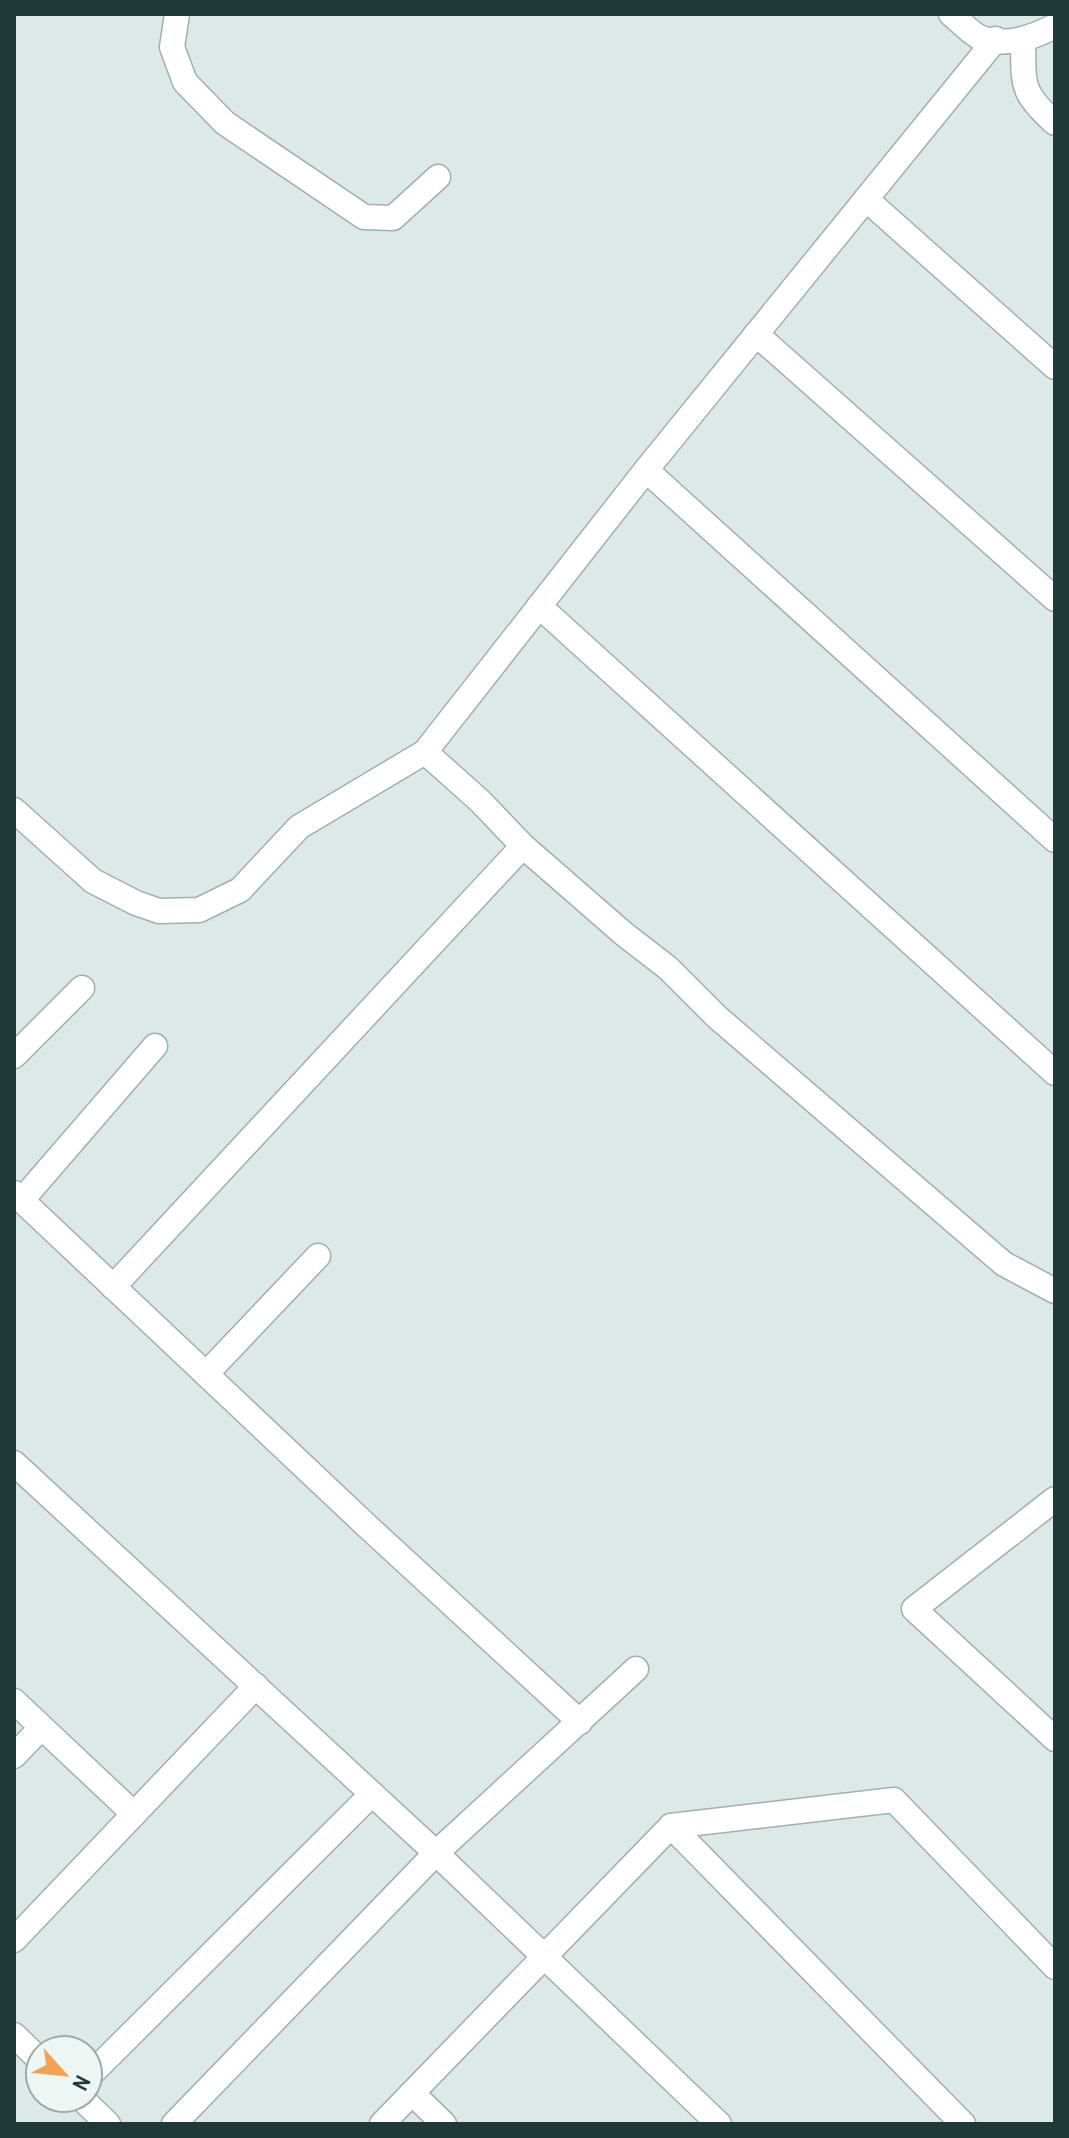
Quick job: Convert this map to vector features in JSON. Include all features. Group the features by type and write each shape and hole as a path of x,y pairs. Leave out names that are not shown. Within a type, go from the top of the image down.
{"street":[{"path":"177,14 172,47 185,82 225,123 364,217 393,218 438,177"},
{"path":"951,14 981,38 1023,39 1055,26"},
{"path":"14,810 93,881 159,911 199,910 240,890 299,827 425,752 646,470 996,39"},
{"path":"1023,39 1024,87 1055,123"},
{"path":"866,199 1055,367"},
{"path":"756,334 1055,599"},
{"path":"646,470 1055,840"},
{"path":"539,606 1055,1073"},
{"path":"425,752 480,801 523,846 668,968 717,1017 1004,1264 1055,1291"},
{"path":"113,1287 523,846"},
{"path":"14,1056 82,988"},
{"path":"155,1046 18,1196 580,1722"},
{"path":"206,1374 318,1256"},
{"path":"14,1463 436,1853 719,2124"},
{"path":"1055,1499 914,1609 1055,1739"},
{"path":"174,2124 436,1853 636,1669"},
{"path":"14,1940 256,1686"},
{"path":"14,1701 40,1729 134,1814"},
{"path":"14,1756 40,1729"},
{"path":"104,2061 372,1794"},
{"path":"382,2124 671,1826 894,1800 1055,1967"},
{"path":"671,1826 963,2124"},
{"path":"412,2093 444,2124"}]}
